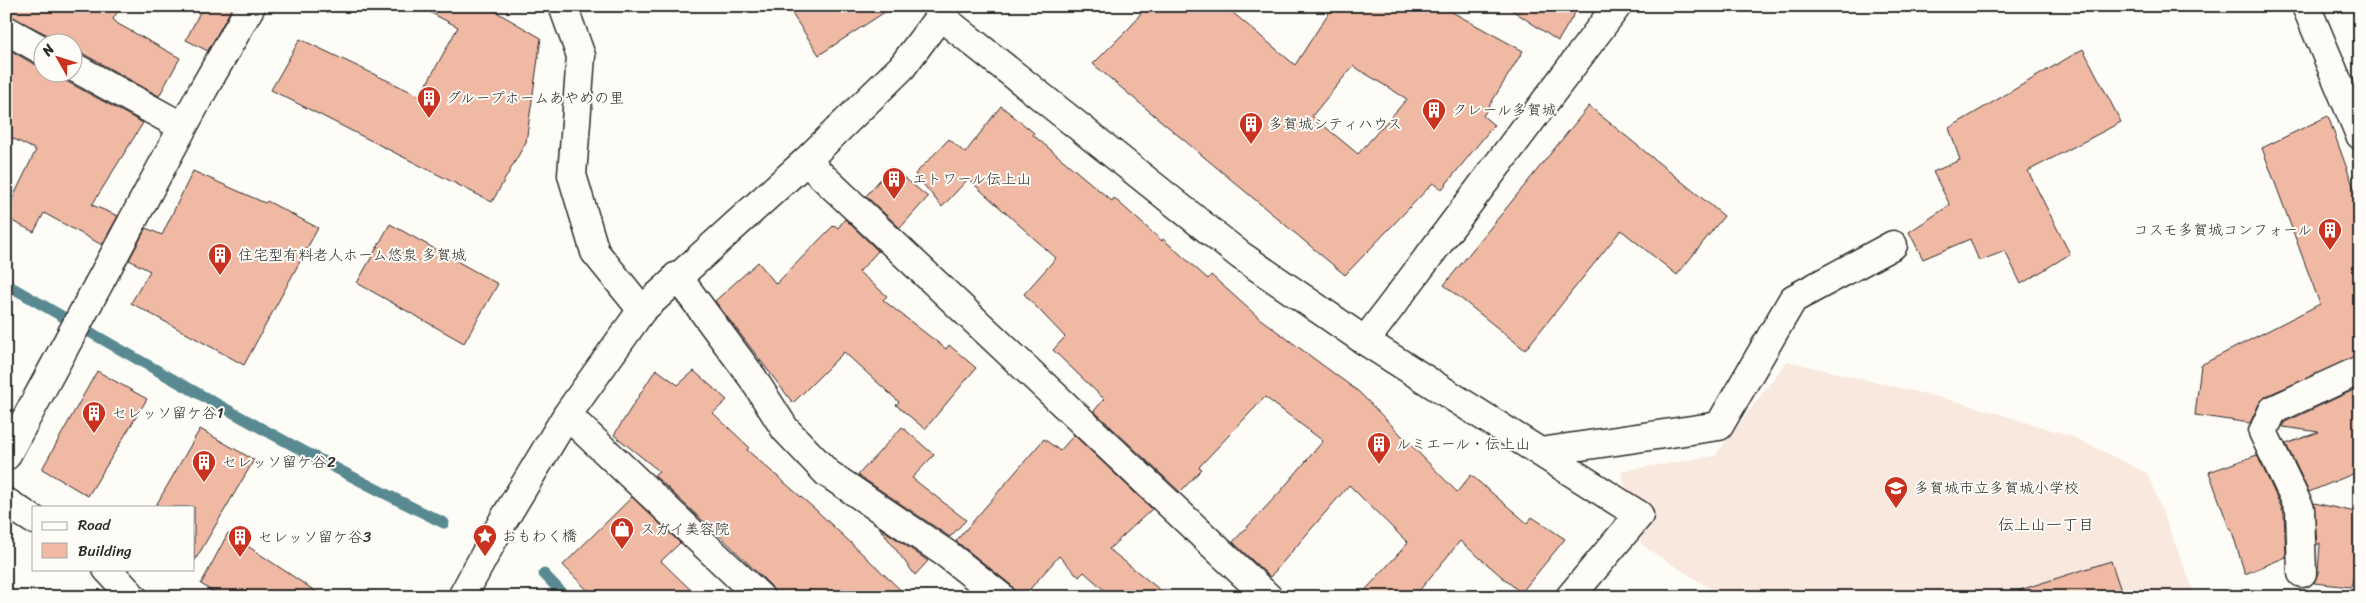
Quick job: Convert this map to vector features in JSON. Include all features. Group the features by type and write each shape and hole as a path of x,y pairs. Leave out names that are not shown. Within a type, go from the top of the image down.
{"street":[{"path":"6,456 183,127 252,6"},
{"path":"563,6 581,56 572,175 595,252 642,310"},
{"path":"1365,341 1617,6"},
{"path":"2306,6 2360,135"},
{"path":"463,596 503,521 567,415 642,310 677,276 806,161 902,67 942,11 1240,255 1365,341 1639,515 1570,597"},
{"path":"6,30 32,44"},
{"path":"82,71 183,127"},
{"path":"806,161 1268,597"},
{"path":"1540,452 1719,426 1793,299 1893,245"},
{"path":"677,276 752,377 785,430 827,473 948,555 1000,597"},
{"path":"2302,573 2300,509 2263,432 2273,410 2360,370"},
{"path":"567,415 760,597"},
{"path":"6,502 32,519"},
{"path":"108,570 133,597"}],"shaded area":[{"name":"多賀城市立多賀城小学校","path":"1787,361 1970,405 2071,436 2147,473 2196,597 1724,597 1642,545 1621,471 1715,456"}],"building":[{"path":"6,6 121,6 113,19 118,24 180,58 159,96 82,53 82,32 42,32 6,14"},
{"path":"203,6 233,6 208,51 186,40"},
{"name":"グループホームあやめの里","path":"418,6 486,6 541,38 526,142 492,202 271,90 300,39 420,96 458,27"},
{"path":"787,6 894,6 819,55"},
{"path":"1146,6 1225,6 1295,65 1333,6 1441,6 1523,51 1483,116 1494,125 1442,189 1433,183 1345,275 1093,64 1132,25","holes":["1353,66 1407,99 1358,154 1312,116"]},
{"path":"1506,6 1579,6 1558,41"},
{"path":"6,48 32,63 32,82 68,82 143,123 92,205 118,216 102,245 44,213 34,232 6,218 6,212 36,150 6,135"},
{"path":"2083,49 2121,122 2028,171 2070,254 2021,284 2005,251 1979,261 1970,239 1923,259 1909,232 1950,205 1933,172 1960,160 1949,128"},
{"path":"1001,106 1112,201 1114,198 1208,279 1211,275 1259,318 1359,392 1457,492 1471,475 1527,523 1532,517 1565,539 1521,593 1460,541 1414,597 1359,597 1408,543 1349,485 1270,577 1233,542 1279,493 1323,441 1265,397 1199,467 1202,469 1180,492 1094,411 1104,399 1053,350 1065,337 1024,294 1056,258 968,179 942,207 915,174 949,139 965,153"},
{"path":"1589,106 1724,216 1677,275 1621,230 1525,350 1444,285"},
{"path":"2328,116 2360,205 2360,355 2266,396 2259,404 2250,423 2195,415 2201,365 2320,304 2262,148"},
{"name":"エトワール伝上山","path":"891,167 928,197 900,228 866,196"},
{"name":"住宅型有料老人ホーム悠泉 多賀城","path":"193,171 265,203 267,201 318,228 244,365 131,303 150,271 129,260 146,228 162,235"},
{"path":"845,219 878,251 859,272 887,296 883,300 946,349 949,345 976,368 925,429 896,405 899,402 844,352 793,403 715,301 758,262 776,284 834,225 838,228"},
{"path":"390,224 498,284 464,343 357,283"},
{"path":"656,369 678,385 694,371 727,400 713,413 749,447 747,450 816,510 908,597 775,597 771,586 705,521 654,475 659,471 614,435"},
{"name":"セレッソ留ケ谷1","path":"97,371 147,399 88,496 42,469"},
{"path":"2360,387 2360,471 2309,492 2286,444 2319,432 2283,427 2285,422"},
{"path":"902,427 934,455 912,478 966,520 950,537 858,475"},
{"name":"セレッソ留ケ谷2","path":"200,429 254,460 195,560 195,506 156,506"},
{"path":"1074,435 1152,509 1109,549 1169,597 1112,597 1084,572 1079,577 1059,556 1023,597 1017,597 1011,585 956,541 1044,439 1060,451"},
{"path":"2257,455 2284,513 2286,557 2245,574 2231,528 2229,528 2209,472"},
{"path":"632,497 680,543 661,561 698,597 594,597 563,565"},
{"path":"2314,503 2360,513 2360,551 2351,587 2314,583 2318,573 2320,543 2317,545"},
{"path":"879,527 928,561 915,575"},
{"name":"セレッソ留ケ谷3","path":"228,533 324,597 221,597 201,584"},
{"path":"2111,561 2123,597 2021,597 2020,590"}],"waterway":[{"path":"6,284 278,437 444,523"},
{"path":"544,574 566,597"}],"place":[{"name":"グループホームあやめの里","path":"429,119"},
{"name":"クレール多賀城","path":"1434,131"},
{"name":"多賀城シティハウス","path":"1251,145"},
{"name":"エトワール伝上山","path":"894,200"},
{"name":"コスモ多賀城コンフォール","path":"2330,251"},
{"name":"住宅型有料老人ホーム悠泉 多賀城","path":"220,276"},
{"name":"セレッソ留ケ谷1","path":"94,434"},
{"name":"ルミエール・伝上山","path":"1379,465"},
{"name":"セレッソ留ケ谷2","path":"204,483"},
{"name":"多賀城市立多賀城小学校","path":"1896,509"},
{"name":"スガイ美容院","path":"622,550"},
{"name":"おもわく橋","path":"485,557"},
{"name":"セレッソ留ケ谷3","path":"240,558"}],"district":[{"name":"伝上山一丁目","path":"2046,524"}]}
